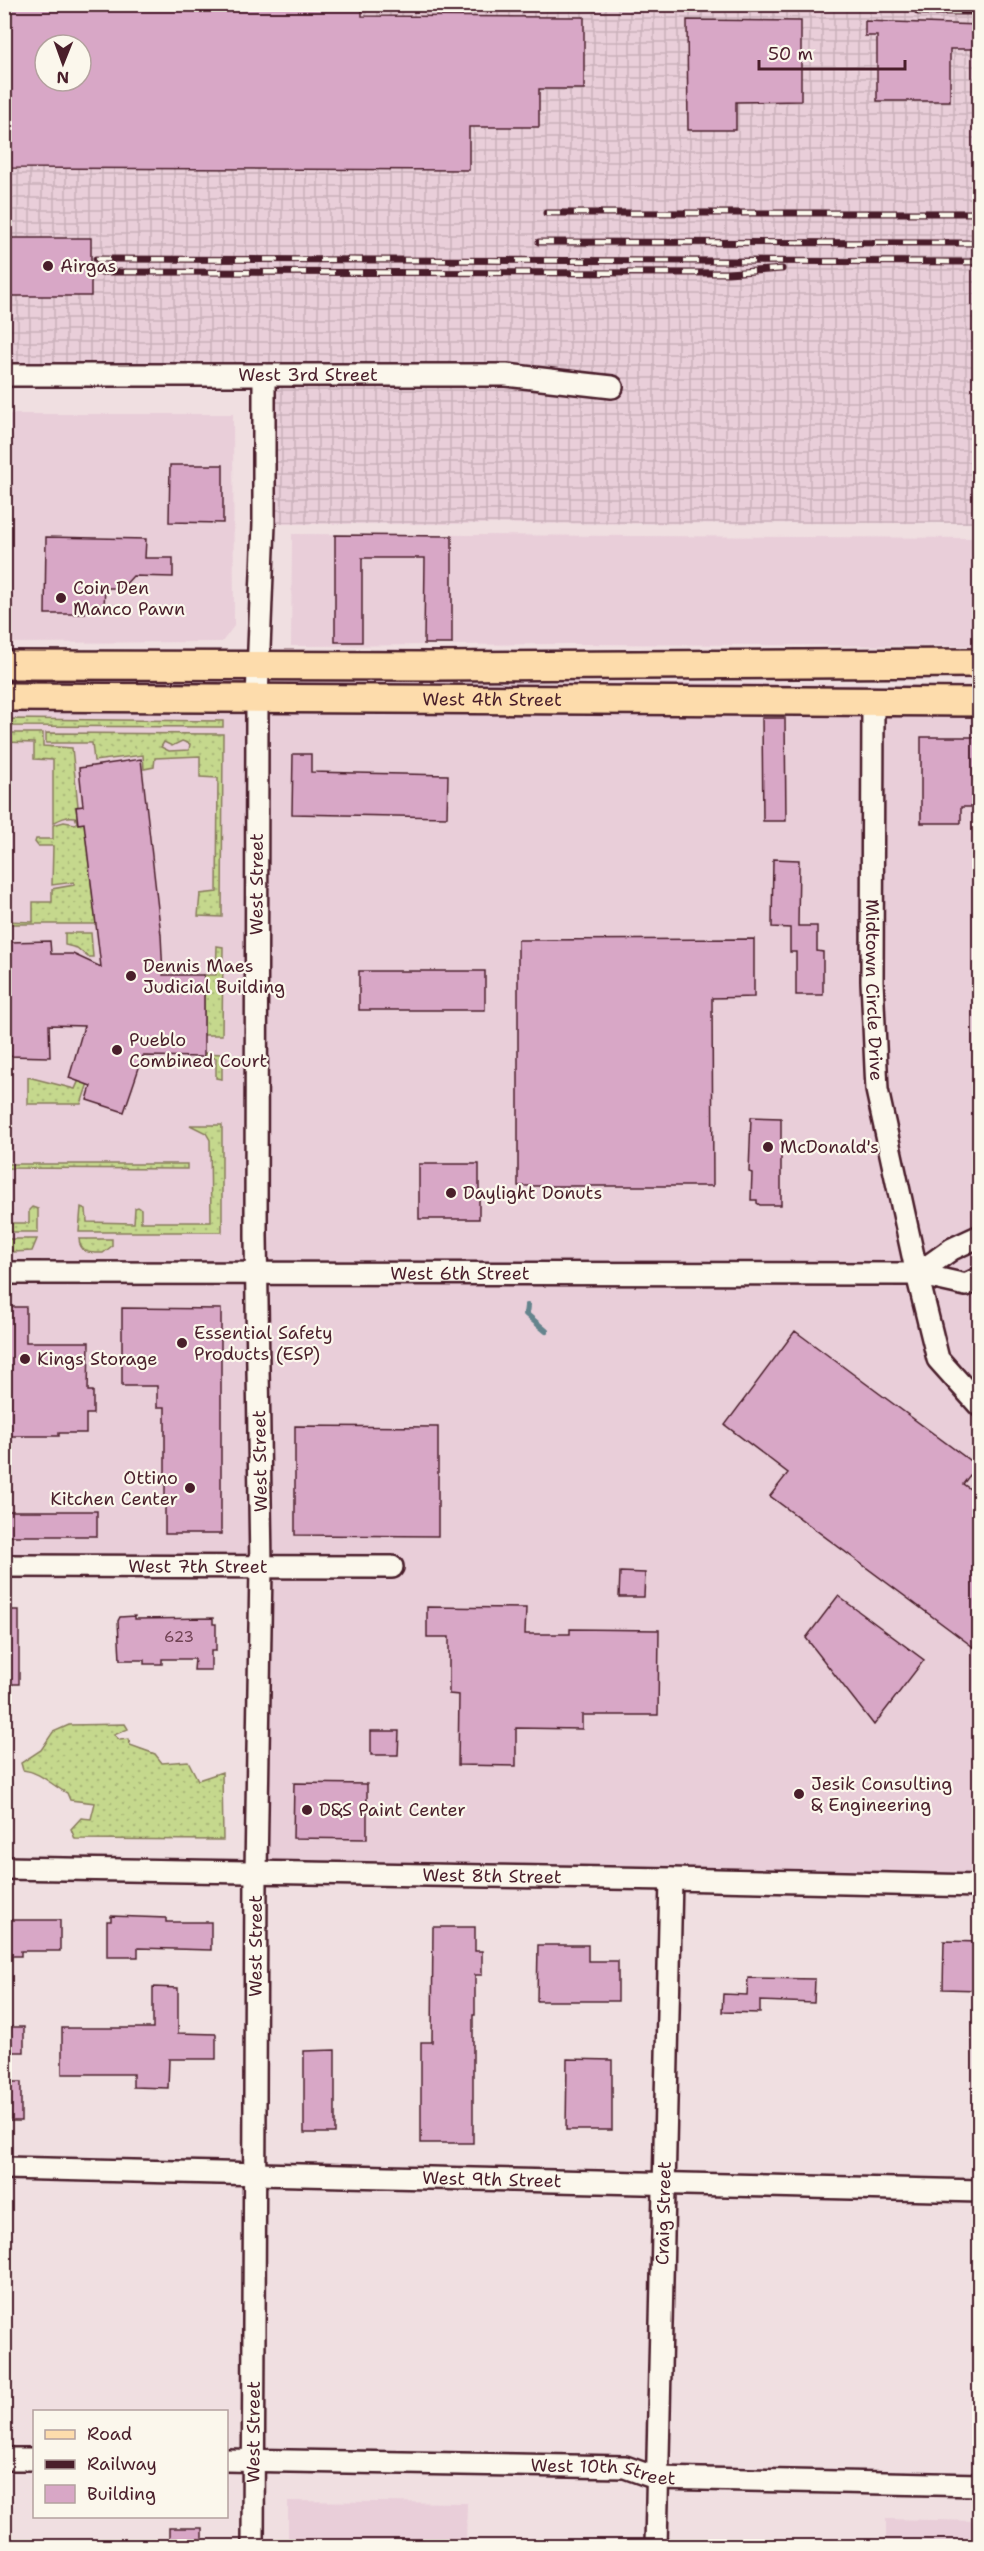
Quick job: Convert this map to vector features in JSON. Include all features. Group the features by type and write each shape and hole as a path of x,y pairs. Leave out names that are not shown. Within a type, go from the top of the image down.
{"main road":[{"name":"West 4th Street","path":"4,665 980,663"},
{"path":"873,702 892,682 980,682"},
{"name":"West 4th Street","path":"4,697 980,702"}],"street":[{"name":"West 3rd Street","path":"4,375 506,375 612,387"},
{"name":"West Street","path":"254,2547 256,1872 261,1567 257,698 264,524 264,375"},
{"name":"Midtown Circle Drive","path":"873,702 872,981 877,1090 938,1359 980,1406"},
{"path":"917,1274 952,1249 980,1236"},
{"name":"West 6th Street","path":"4,1273 917,1274"},
{"path":"917,1274 966,1285 980,1278"},
{"name":"West 7th Street","path":"4,1566 392,1567"},
{"name":"West 8th Street","path":"4,1869 980,1886"},
{"name":"Craig Street","path":"656,2547 672,1879"},
{"name":"West 9th Street","path":"4,2168 980,2191"},
{"path":"4,2459 33,2460"},
{"name":"West 10th Street","path":"228,2460 625,2467 656,2478 980,2485"}],"shaded area":[{"path":"5,5 979,5 979,523 264,524 264,375 5,375"},
{"path":"5,414 233,414 234,626 222,642 5,643"},
{"path":"292,534 979,538 979,646 570,644 291,646"},
{"path":"5,680 874,684 903,701 979,702 979,1886 256,1872 261,1567 5,1566"},
{"path":"288,2501 467,2503 466,2546 288,2546"},
{"path":"886,2519 979,2521 979,2546 886,2546"}],"green space":[{"path":"5,719 223,721 223,727 5,726"},
{"path":"5,733 43,733 43,746 72,748 78,824 84,823 96,924 5,924 5,921 33,922 33,902 52,902 52,889 74,885 74,882 52,885 53,846 38,846 35,842 36,839 53,839 53,825 77,822 75,817 72,817 53,823 53,760 34,759 34,743 5,742"},
{"path":"46,733 223,734 222,917 198,916 200,894 217,892 218,778 200,777 200,756 155,758 154,767 144,769 143,755 94,761 92,743 46,743","holes":["182,741 190,744 189,750 169,751 161,747 164,742 172,746"]},
{"path":"65,933 91,933 93,957 88,957 77,948 65,945"},
{"path":"217,946 223,947 222,1035 204,1035 204,975 216,975"},
{"path":"204,1053 222,1054 222,1079 216,1078 216,1058 204,1057"},
{"path":"28,1077 75,1089 79,1080 88,1083 81,1104 28,1104"},
{"path":"190,1125 222,1125 222,1232 79,1232 81,1207 86,1209 87,1222 134,1223 135,1208 138,1207 141,1209 141,1222 211,1222 210,1140 206,1133"},
{"path":"5,1164 187,1164 187,1169 5,1168"},
{"path":"32,1207 38,1209 38,1232 5,1232 5,1223 29,1223 29,1210"},
{"path":"6,1239 37,1239 32,1251 13,1252 5,1246"},
{"path":"79,1239 112,1239 112,1246 103,1253 90,1253 81,1248"},
{"path":"125,1724 128,1729 114,1735 120,1740 129,1739 130,1745 155,1754 162,1763 188,1761 198,1780 222,1772 223,1840 75,1839 71,1829 81,1818 91,1819 95,1803 70,1800 67,1793 46,1779 23,1770 21,1763 41,1750 53,1732 69,1725"}],"building":[{"path":"4,4 362,4 362,16 584,17 584,89 539,89 539,127 469,127 469,170 4,168"},
{"path":"687,20 801,21 801,101 736,102 736,130 688,130"},
{"path":"865,21 980,25 980,49 950,49 950,101 877,101 877,36 865,36"},
{"name":"Airgas","path":"4,238 91,238 91,296 4,296"},
{"path":"170,465 223,465 223,523 169,522"},
{"path":"335,535 452,536 452,644 424,644 425,558 362,558 362,642 335,642"},
{"path":"46,537 146,539 145,558 173,558 173,577 133,576 122,588 105,588 104,606 85,606 85,614 45,614"},
{"path":"762,718 785,718 786,821 763,821"},
{"path":"921,737 980,737 980,807 961,807 961,823 921,823"},
{"path":"293,754 311,754 311,772 448,775 447,817 292,814"},
{"path":"141,759 161,935 163,975 204,975 204,1057 143,1056 124,1112 87,1100 91,1086 69,1078 84,1026 49,1025 50,1057 7,1056 7,1024 10,1024 9,942 50,941 51,954 73,954 101,967 84,823 78,824 76,807 83,806 79,768"},
{"path":"773,859 799,860 798,926 817,926 817,951 823,952 823,995 796,995 796,952 790,952 790,928 772,927"},
{"path":"754,939 754,997 712,998 713,1186 518,1186 518,940"},
{"path":"359,971 485,971 485,1010 359,1010"},
{"path":"751,1117 781,1118 781,1205 760,1205 757,1200 751,1200 752,1173 749,1172"},
{"path":"419,1164 479,1164 479,1219 419,1219"},
{"path":"4,1307 26,1307 26,1342 89,1342 88,1391 93,1391 93,1414 86,1414 86,1433 59,1433 59,1436 4,1436"},
{"path":"122,1308 221,1309 221,1534 165,1534 165,1407 157,1407 157,1386 122,1386"},
{"path":"795,1331 977,1466 963,1484 980,1496 980,1652 770,1496 788,1473 725,1425"},
{"path":"295,1426 438,1427 438,1536 295,1535"},
{"path":"4,1511 97,1511 97,1536 4,1536"},
{"path":"620,1572 645,1573 644,1597 619,1597"},
{"path":"838,1596 924,1660 874,1725 806,1638"},
{"path":"427,1607 526,1608 525,1634 570,1634 570,1629 659,1630 658,1715 582,1715 582,1729 516,1728 516,1766 458,1765 459,1695 449,1694 449,1637 427,1637"},
{"path":"4,1610 19,1610 19,1684 4,1684"},
{"path":"135,1616 135,1619 213,1618 213,1624 216,1624 216,1651 211,1651 211,1670 194,1670 195,1659 162,1659 162,1664 144,1664 144,1660 120,1660 118,1621 120,1617"},
{"path":"371,1731 399,1731 398,1755 371,1755"},
{"path":"294,1783 367,1784 367,1839 293,1838"},
{"path":"111,1916 166,1918 166,1922 211,1922 211,1950 138,1948 138,1957 107,1957 107,1921 111,1921"},
{"path":"6,1920 60,1920 60,1951 21,1951 21,1956 4,1956"},
{"path":"433,1927 475,1927 475,1951 482,1951 482,1975 475,1975 475,2015 473,2015 473,2143 421,2143 421,2042 432,2042"},
{"path":"944,1941 980,1942 980,1990 943,1989"},
{"path":"538,1945 588,1945 588,1961 618,1961 618,2001 537,2001"},
{"path":"748,1978 815,1979 814,2003 760,2001 760,2013 722,2012 723,1994 747,1995"},
{"path":"153,1987 178,1988 178,2033 216,2034 216,2059 169,2059 168,2088 133,2087 133,2074 62,2074 62,2028 153,2028"},
{"path":"4,2027 24,2027 24,2052 4,2052"},
{"path":"335,2050 335,2133 304,2133 304,2051"},
{"path":"567,2059 612,2060 612,2130 566,2130"},
{"path":"4,2082 21,2082 21,2121 4,2121"},
{"path":"169,2528 202,2528 202,2547 169,2547"}],"waterway":[{"path":"527,1306 526,1314 546,1331"}],"railway":[{"path":"918,12 980,12"},
{"path":"546,213 980,213"},
{"path":"539,242 980,243"},
{"path":"96,259 980,262"},
{"path":"96,272 728,273 782,269"}],"place":[{"name":"Airgas","path":"48,266"},
{"name":"Coin Den Manco Pawn","path":"61,598"},
{"name":"Dennis Maes Judicial Building","path":"131,976"},
{"name":"Pueblo Combined Court","path":"117,1050"},
{"name":"McDonald's","path":"768,1147"},
{"name":"Daylight Donuts","path":"451,1193"},
{"name":"Essential Safety Products (ESP)","path":"182,1343"},
{"name":"Kings Storage","path":"25,1359"},
{"name":"Ottino Kitchen Center","path":"190,1488"},
{"name":"Jesik Consulting & Engineering","path":"799,1794"},
{"name":"D&S Paint Center","path":"307,1810"}]}
